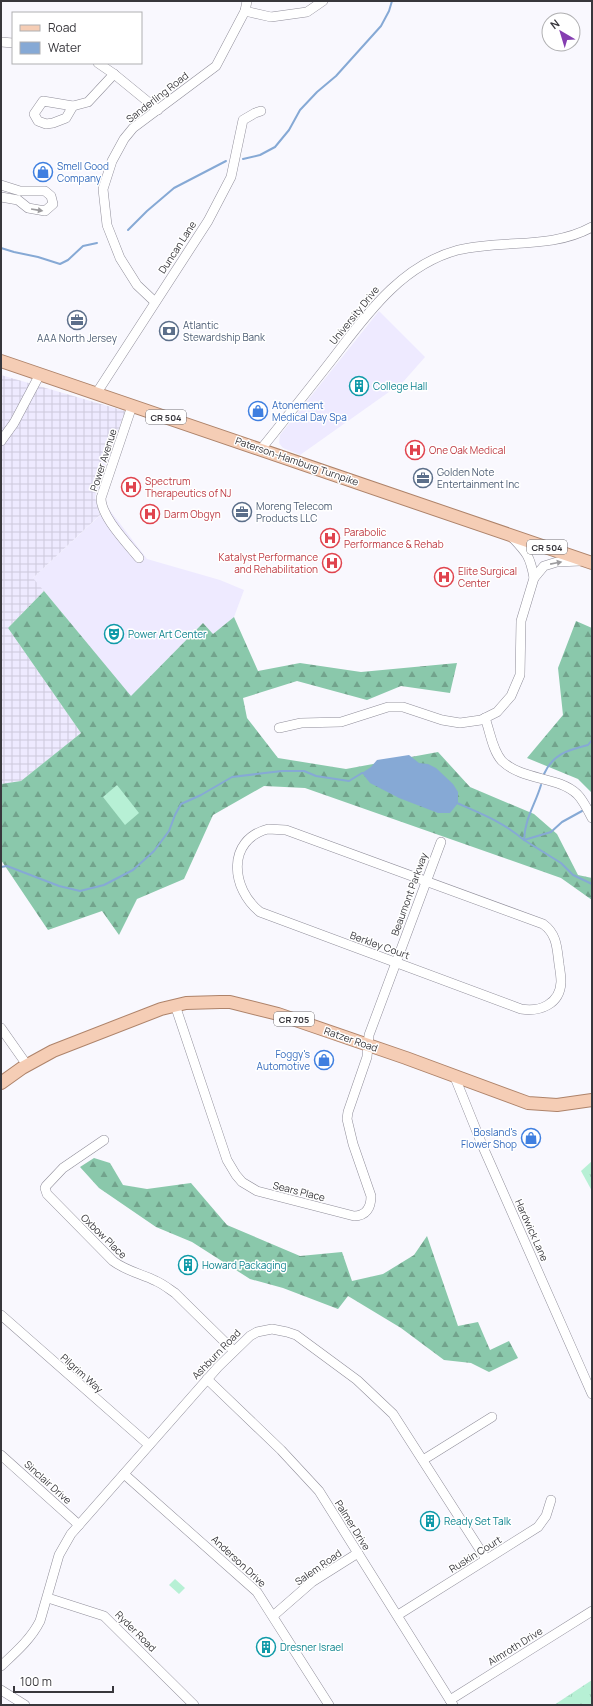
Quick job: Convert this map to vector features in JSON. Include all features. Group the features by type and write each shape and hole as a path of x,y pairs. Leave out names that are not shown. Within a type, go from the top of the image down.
{"main road":[{"name":"Paterson-Hamburg Turnpike","path":"1,361 588,562"},
{"name":"Ratzer Road","path":"1,1083 27,1065 53,1051 175,1005 198,1002 230,1002 278,1014 454,1075 528,1103 557,1105 592,1100"}],"street":[{"name":"Sanderling Road","path":"155,302 137,286 120,258 107,225 103,189 112,161 124,139 133,128 216,66 245,11 247,1"},
{"path":"245,11 271,17 306,12 323,1"},
{"path":"1,42 12,43"},
{"path":"99,64 158,110"},
{"path":"73,106 88,102 114,74"},
{"name":"Duncan Lane","path":"96,394 208,221 222,196 231,177 243,120 261,111"},
{"path":"1,184 12,194 1,197"},
{"name":"University Drive","path":"260,449 376,305 392,288 414,271 457,250 484,245 546,242 573,235 592,227"},
{"path":"1,441 14,423 40,374"},
{"name":"Power Avenue","path":"132,406 101,498 101,504 105,514 139,558"},
{"path":"510,535 526,552 531,561 534,578"},
{"path":"279,728 301,723 341,722 388,707 403,706 442,720 460,723 481,720 498,712 511,696 520,675 521,621 534,578 544,566 557,562 588,562"},
{"path":"485,718 496,751 502,761 524,774 568,787 578,795 592,818"},
{"name":"Berkley Court","path":"268,829 286,830 426,881 548,927 557,943 561,983 559,991 553,1001 544,1008 536,1010 521,1009 260,912 248,902 240,885 237,867 239,853 247,841 258,833 268,829"},
{"name":"Beaumont Parkway","path":"368,1045 369,1035 441,842"},
{"name":"Sears Place","path":"175,1005 227,1160 236,1175 257,1191 354,1216 364,1214 368,1211 371,1202 371,1196 353,1144 347,1119 367,1057 368,1045"},
{"path":"1,1028 27,1065"},
{"name":"Hardwick Lane","path":"454,1075 483,1147 592,1394"},
{"name":"Oxbow Place","path":"104,1140 63,1168 46,1186 45,1188 47,1194 113,1261 125,1269 166,1286 234,1350"},
{"name":"Pilgrim Way","path":"1,1315 149,1445"},
{"name":"Ashburn Road","path":"1,1666 30,1638 36,1630 48,1598 59,1555 71,1534 234,1350 250,1336 263,1330 278,1330 296,1335 357,1380 393,1414 486,1559"},
{"name":"Palmer Drive","path":"207,1379 302,1472 318,1491 452,1703"},
{"path":"423,1460 492,1417"},
{"name":"Sinclair Drive","path":"1,1456 79,1525"},
{"name":"Anderson Drive","path":"124,1474 252,1587 267,1605 329,1705"},
{"name":"Ruskin Court","path":"398,1616 538,1527 546,1516 551,1500"},
{"name":"Salem Road","path":"273,1616 312,1582 358,1553"},
{"name":"Ryder Road","path":"48,1598 104,1616 194,1705"},
{"name":"Almroth Drive","path":"452,1703 592,1611"},
{"path":"1,1690 24,1705"}],"shaded area":[{"path":"379,311 425,357 403,382 300,455 283,448 279,443 280,435"},
{"path":"1,375 125,411 95,497 100,515 33,578 44,591 8,628 81,733 21,781 1,784"},
{"path":"108,508 147,559 220,580 244,590 234,617 213,634 203,623 131,697 44,591 32,579"}],"green space":[{"path":"44,591 131,696 203,623 213,634 234,617 258,671 300,663 361,672 457,663 450,693 401,686 367,700 297,681 243,698 247,718 278,758 346,769 438,752 470,787 534,814 557,834 578,875 592,878 592,900 561,878 305,788 264,786 213,815 184,879 137,899 119,935 102,911 48,930 1,860 1,784 21,781 81,733 8,628"},
{"path":"576,621 592,628 592,793 578,779 527,758 563,715 558,668"},
{"path":"117,785 139,813 125,825 103,797"},
{"path":"94,1158 110,1163 123,1185 147,1189 191,1183 227,1225 300,1256 342,1252 352,1281 383,1274 414,1255 427,1236 458,1326 478,1322 490,1350 509,1341 518,1358 489,1372 471,1363 444,1360 401,1328 348,1296 338,1309 283,1288 250,1279 192,1242 156,1227 99,1188 80,1167"},
{"path":"592,1161 592,1191 581,1171"},
{"path":"175,1579 185,1588 179,1594 169,1585"},
{"path":"592,1680 592,1705 554,1705"}],"water":[{"path":"409,755 419,763 428,764 436,768 453,784 458,792 458,803 450,813 438,813 399,798 370,783 362,773 371,767 377,760"}],"waterway":[{"path":"243,159 260,155 275,147 289,130 300,110 317,92 336,76 381,26 389,11 392,1"},
{"path":"128,230 147,211 174,188 226,161"},
{"path":"1,248 60,264 68,260 83,246 97,243"},
{"path":"544,774 557,757 568,751 588,745 592,740"},
{"path":"1,867 7,866 59,886 80,891 104,885 133,870 154,851 169,831 181,804 201,795 232,777 282,771 304,771 316,776 349,781 362,773 365,773"},
{"path":"541,785 528,818 524,840 561,863 573,875 592,884"},
{"path":"457,803 500,823 524,840 551,832 562,822 582,811"}],"place":[{"name":"Smell Good Company","path":"43,172"},
{"name":"AAA North Jersey","path":"77,320"},
{"name":"Atlantic Stewardship Bank","path":"169,331"},
{"name":"College Hall","path":"359,386"},
{"name":"Atonement Medical Day Spa","path":"258,411"},
{"name":"One Oak Medical","path":"415,450"},
{"name":"Golden Note Entertainment Inc","path":"423,478"},
{"name":"Spectrum Therapeutics of NJ","path":"131,487"},
{"name":"Moreng Telecom Products LLC","path":"242,512"},
{"name":"Darm Obgyn","path":"150,514"},
{"name":"Parabolic Performance & Rehab","path":"330,538"},
{"name":"Katalyst Performance and Rehabilitation","path":"332,563"},
{"name":"Elite Surgical Center","path":"444,577"},
{"name":"Power Art Center","path":"114,634"},
{"name":"Foggy's Automotive","path":"324,1060"},
{"name":"Bosland's Flower Shop","path":"531,1138"},
{"name":"Howard Packaging","path":"188,1265"},
{"name":"Ready Set Talk","path":"430,1521"},
{"name":"Dresner Israel","path":"266,1647"}]}
